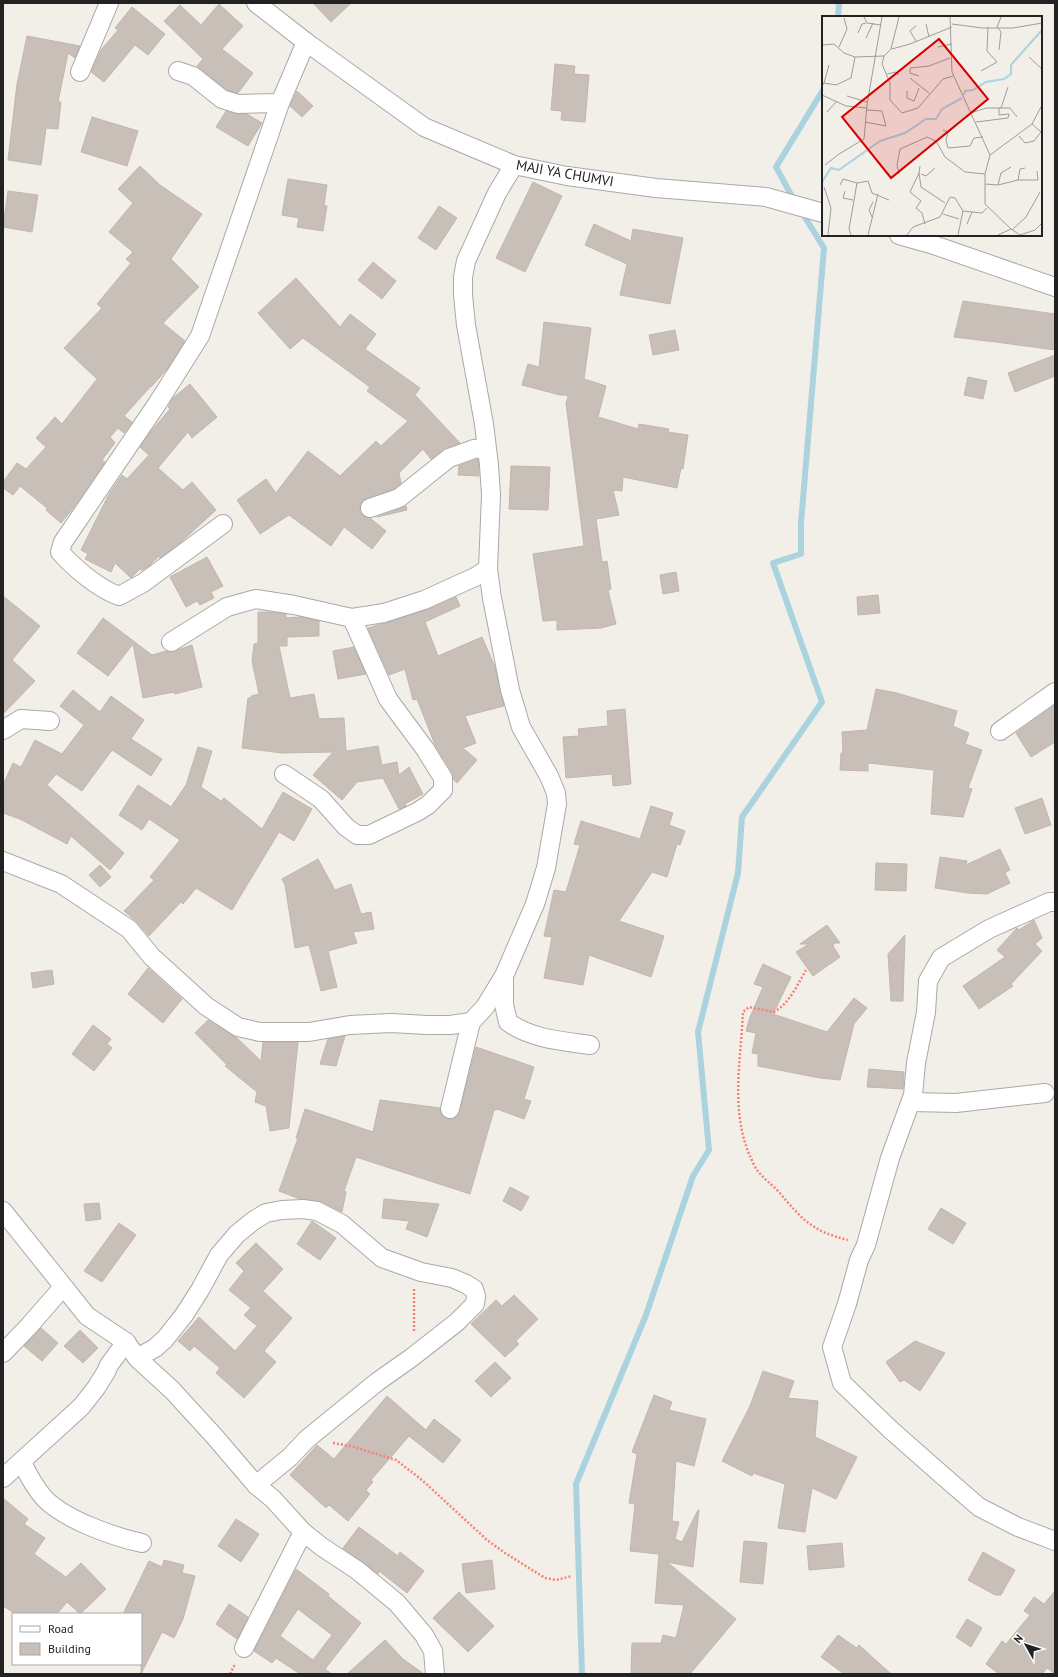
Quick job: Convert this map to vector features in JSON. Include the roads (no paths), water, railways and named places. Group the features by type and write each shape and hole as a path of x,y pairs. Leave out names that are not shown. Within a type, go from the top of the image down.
{"street":[{"path":"80,72 109,3"},
{"name":"MAJI YA CHUMVI","path":"256,3 306,42 424,127 514,165 567,176 656,188 766,197 822,213"},
{"path":"223,524 143,583 119,596 107,592 60,552 63,542 157,404 200,336 280,102 306,42"},
{"path":"178,71 193,76 222,99 238,104 280,102"},
{"path":"450,1109 471,1022 485,1007 504,976 539,890 548,860 557,804 556,793 549,776 521,727 507,672 488,569 491,495 484,424 466,325 463,277 466,261 497,193 514,165"},
{"path":"902,236 1055,287"},
{"path":"370,508 399,498 449,458 474,449 486,448"},
{"path":"171,642 227,607 256,599 294,604 352,618 384,613 424,600 475,577 488,569"},
{"path":"284,774 321,800 346,827 357,835 369,835 417,812 428,805 443,790 443,778 429,755 388,699 352,618"},
{"path":"1000,731 1055,692"},
{"path":"3,730 21,719 50,721"},
{"path":"3,861 61,884 129,929 152,958 206,1006 238,1027 260,1032 309,1032 350,1025 391,1023 427,1026 471,1022"},
{"path":"1052,902 989,929 941,958 928,981 926,1012 917,1056 913,1095 890,1158 866,1245 859,1260 847,1304 832,1347 842,1383 891,1430 978,1507 1018,1527 1055,1541"},
{"path":"504,976 504,1004 508,1022 519,1030 542,1037 590,1045"},
{"path":"911,1102 956,1103 1045,1093"},
{"path":"137,1358 155,1348 165,1339 200,1290 219,1255 237,1234 266,1213 282,1210 303,1209 317,1211 342,1224 382,1258 421,1272 452,1278 474,1289 476,1301 474,1307 411,1358 377,1382 307,1439 290,1457 256,1485"},
{"path":"3,1211 87,1316 126,1342 137,1358 181,1401 256,1485 272,1499 303,1532 322,1547 357,1570 397,1603 424,1635 433,1651 436,1674"},
{"path":"3,1353 63,1287"},
{"path":"3,1478 82,1407 106,1372 108,1365 126,1342"},
{"path":"22,1462 36,1487 51,1504 74,1518 107,1534 142,1543"},
{"path":"244,1648 303,1532"}],"waterway":[{"path":"838,16 839,3"},
{"path":"795,202 776,167 822,92"},
{"path":"582,1674 576,1484 646,1315 693,1176 709,1150 698,1032 738,873 742,817 822,702 773,563 801,554 801,523 824,248 801,211"}]}
